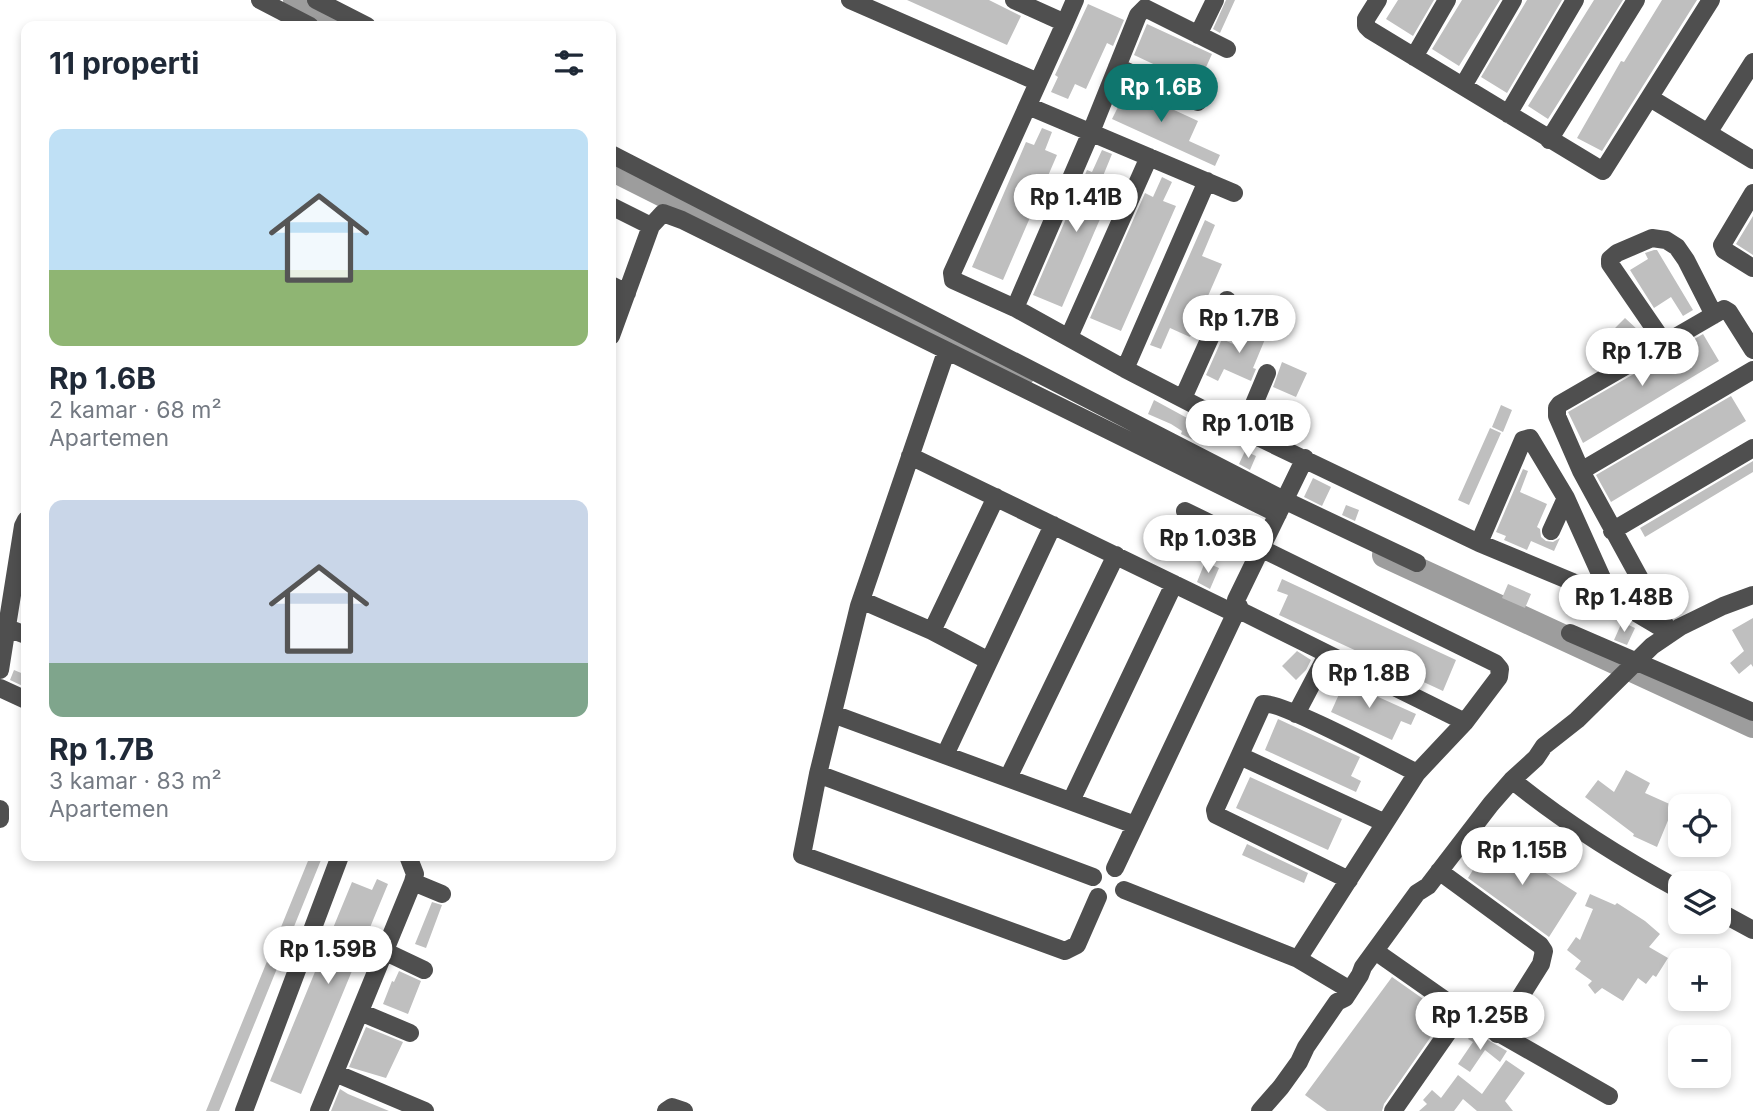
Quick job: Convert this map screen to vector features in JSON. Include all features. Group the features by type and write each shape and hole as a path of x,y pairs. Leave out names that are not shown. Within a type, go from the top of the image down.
{"street":[{"path":"260,0 300,21"},
{"path":"316,0 357,21"},
{"path":"850,0 1038,82"},
{"path":"1014,0 1065,23"},
{"path":"1075,0 952,273 953,280 1015,308 1243,430 1479,542 1611,598 1670,633"},
{"path":"1198,35 1215,0"},
{"path":"1378,0 1366,19 1366,26 1549,140 1605,170 1711,0"},
{"path":"1414,57 1447,0"},
{"path":"1463,86 1513,0"},
{"path":"1508,114 1575,0"},
{"path":"1549,140 1636,0"},
{"path":"1015,308 1138,15 1148,4 1198,35 1227,49"},
{"path":"1708,133 1753,62"},
{"path":"1117,67 1198,102"},
{"path":"1650,98 1753,160"},
{"path":"1028,106 1234,192"},
{"path":"616,157 1281,507"},
{"path":"1069,337 1149,157"},
{"path":"1125,369 1207,181"},
{"path":"1753,193 1722,245 1726,252 1753,268"},
{"path":"616,208 651,226"},
{"path":"616,307 619,289 651,226 663,214 682,220 946,352 1281,507 1417,563"},
{"path":"1665,344 1610,264 1610,259 1617,253 1652,238 1666,240 1677,247 1714,315"},
{"path":"1183,398 1227,300"},
{"path":"1670,633 1581,471 1557,416 1557,408 1724,309 1753,350"},
{"path":"946,352 861,600 832,714 802,855 1065,951 1077,945 1098,897"},
{"path":"1581,471 1753,370"},
{"path":"1243,430 1266,373"},
{"path":"1479,542 1525,438 1530,438 1535,442 1566,498 1611,598"},
{"path":"1612,531 1753,448"},
{"path":"910,456 1174,584 1241,611 1465,722"},
{"path":"1115,868 1237,611 1236,600 1305,458"},
{"path":"932,631 996,497"},
{"path":"1551,531 1566,498"},
{"path":"1185,510 1495,663 1500,669 1499,677 1465,722 1418,773 1298,959"},
{"path":"945,755 1053,525"},
{"path":"1009,778 1116,555"},
{"path":"0,670 21,560"},
{"path":"1071,801 1174,584"},
{"path":"1260,1111 1281,1087 1337,1002 1345,998 1417,893 1428,886 1512,780 1536,758 1544,746 1577,720 1636,661 1670,633 1723,606 1753,595"},
{"path":"861,600 932,631 989,661"},
{"path":"6,628 21,633"},
{"path":"1570,633 1753,712"},
{"path":"1296,714 1327,655"},
{"path":"0,688 21,697"},
{"path":"1349,880 1217,817 1215,810 1264,704 1270,703 1296,714 1418,773"},
{"path":"832,714 1135,825"},
{"path":"1240,756 1385,823"},
{"path":"818,775 1093,877"},
{"path":"1512,780 1598,843 1668,883"},
{"path":"0,809 0,819"},
{"path":"248,1110 338,861"},
{"path":"319,1111 414,882 415,874 410,861"},
{"path":"1093,877 1105,867 1115,868 1123,874 1124,890"},
{"path":"1439,871 1540,945 1544,951 1542,964 1497,1034"},
{"path":"1093,877 1093,888 1098,897 1113,900 1124,890"},
{"path":"414,882 442,894"},
{"path":"1124,890 1298,959 1350,990"},
{"path":"1731,918 1753,930"},
{"path":"1376,951 1497,1034 1609,1096"},
{"path":"386,952 424,970"},
{"path":"360,1012 410,1033"},
{"path":"1393,1111 1462,1012"},
{"path":"335,1073 425,1111"},
{"path":"666,1111 672,1107 684,1111"}],"shaded area":[{"path":"616,157 1276,500 616,171"}],"building":[{"path":"907,0 989,0 1021,16 1007,45"},
{"path":"1226,0 1235,0 1220,33 1213,29"},
{"path":"1398,0 1434,0 1413,36 1386,19"},
{"path":"1462,0 1500,0 1459,66 1432,49"},
{"path":"1527,0 1562,0 1507,93 1481,77"},
{"path":"1594,0 1623,0 1548,119 1528,106"},
{"path":"1662,0 1697,0 1602,151 1577,138 1621,61 1624,62"},
{"path":"1088,4 1124,20 1113,46 1107,43 1086,89 1075,84 1068,99 1051,92 1058,77 1055,75"},
{"path":"1147,24 1212,54 1198,85 1134,55"},
{"path":"1122,86 1198,121 1189,141 1220,155 1215,166 1112,119 1122,99 1117,97"},
{"path":"1042,128 1052,132 1045,150 1057,155 1003,280 972,267 1026,142 1034,145"},
{"path":"1102,150 1112,154 1103,176 1116,182 1062,307 1033,295 1087,170 1092,172"},
{"path":"1162,177 1172,182 1163,201 1176,206 1121,331 1090,318 1145,193 1153,197"},
{"path":"1753,216 1753,255 1736,244"},
{"path":"1205,220 1215,225 1202,256 1222,264 1190,337 1170,328 1161,349 1150,345"},
{"path":"1657,250 1693,310 1683,316 1671,297 1654,308 1630,270 1648,259 1645,253"},
{"path":"1625,318 1639,331 1625,346 1611,332"},
{"path":"1249,323 1268,332 1253,368 1256,369 1251,381 1224,369 1218,381 1206,375 1222,339 1240,347"},
{"path":"1703,334 1719,361 1583,443 1568,412"},
{"path":"1282,362 1307,373 1296,397 1273,387"},
{"path":"1731,396 1746,421 1611,502 1596,475"},
{"path":"1154,400 1200,425 1193,440 1181,434 1182,431 1171,424 1148,414"},
{"path":"1501,405 1512,410 1503,432 1492,427"},
{"path":"1490,428 1501,433 1469,505 1458,500"},
{"path":"1245,451 1256,456 1250,470 1239,464"},
{"path":"1753,461 1753,472 1645,537 1640,528"},
{"path":"1523,469 1528,471 1520,492 1547,504 1537,527 1546,541 1553,542 1560,538 1554,551 1531,541 1527,550 1504,540 1506,536 1496,532"},
{"path":"1313,478 1331,487 1322,506 1304,497"},
{"path":"1346,505 1359,510 1355,521 1342,515"},
{"path":"1205,562 1219,568 1210,589 1197,582"},
{"path":"1282,579 1456,660 1443,691 1279,615 1288,595 1277,591"},
{"path":"1508,584 1531,594 1525,608 1502,598"},
{"path":"1753,618 1753,667 1751,664 1739,674 1730,663 1744,651 1732,630"},
{"path":"1622,622 1635,628 1627,645 1614,640"},
{"path":"1297,651 1311,660 1296,680 1282,666"},
{"path":"14,670 21,673 21,685 10,680"},
{"path":"1334,677 1416,714 1411,725 1401,721 1392,740 1331,712 1340,692 1329,688"},
{"path":"1278,719 1360,757 1351,776 1361,781 1356,792 1265,750"},
{"path":"1626,770 1650,783 1645,793 1668,803 1668,820 1657,847 1633,836 1634,834 1585,797 1598,780 1614,792"},
{"path":"1250,777 1342,819 1328,850 1236,808"},
{"path":"1492,839 1577,893 1549,937 1468,878"},
{"path":"1247,844 1308,873 1304,883 1242,855"},
{"path":"308,861 321,861 219,1111 206,1111"},
{"path":"377,879 388,884 301,1094 270,1081 352,882 372,890"},
{"path":"1590,894 1615,905 1617,903 1660,934 1649,947 1668,958 1656,977 1653,975 1646,984 1638,978 1623,1001 1602,988 1595,994 1588,985 1592,981 1575,969 1581,961 1567,950 1576,937 1580,940 1593,909 1585,906"},
{"path":"432,902 442,905 426,948 415,944"},
{"path":"399,971 421,981 408,1014 383,1004"},
{"path":"1392,977 1446,1015 1384,1104 1382,1111 1327,1111 1305,1095"},
{"path":"366,1027 403,1042 386,1078 349,1067"},
{"path":"1474,1032 1507,1051 1500,1062 1485,1050 1470,1072 1458,1064 1473,1042 1468,1039"},
{"path":"1506,1060 1525,1073 1505,1101 1513,1111 1477,1111 1463,1099 1454,1111 1419,1111 1427,1104 1423,1100 1432,1090 1441,1098 1458,1075 1482,1094"},
{"path":"340,1089 348,1094 389,1111 331,1111"}],"waterway":[{"path":"296,0 335,21"},
{"path":"616,171 1022,374"},
{"path":"1385,555 1753,725"}]}
